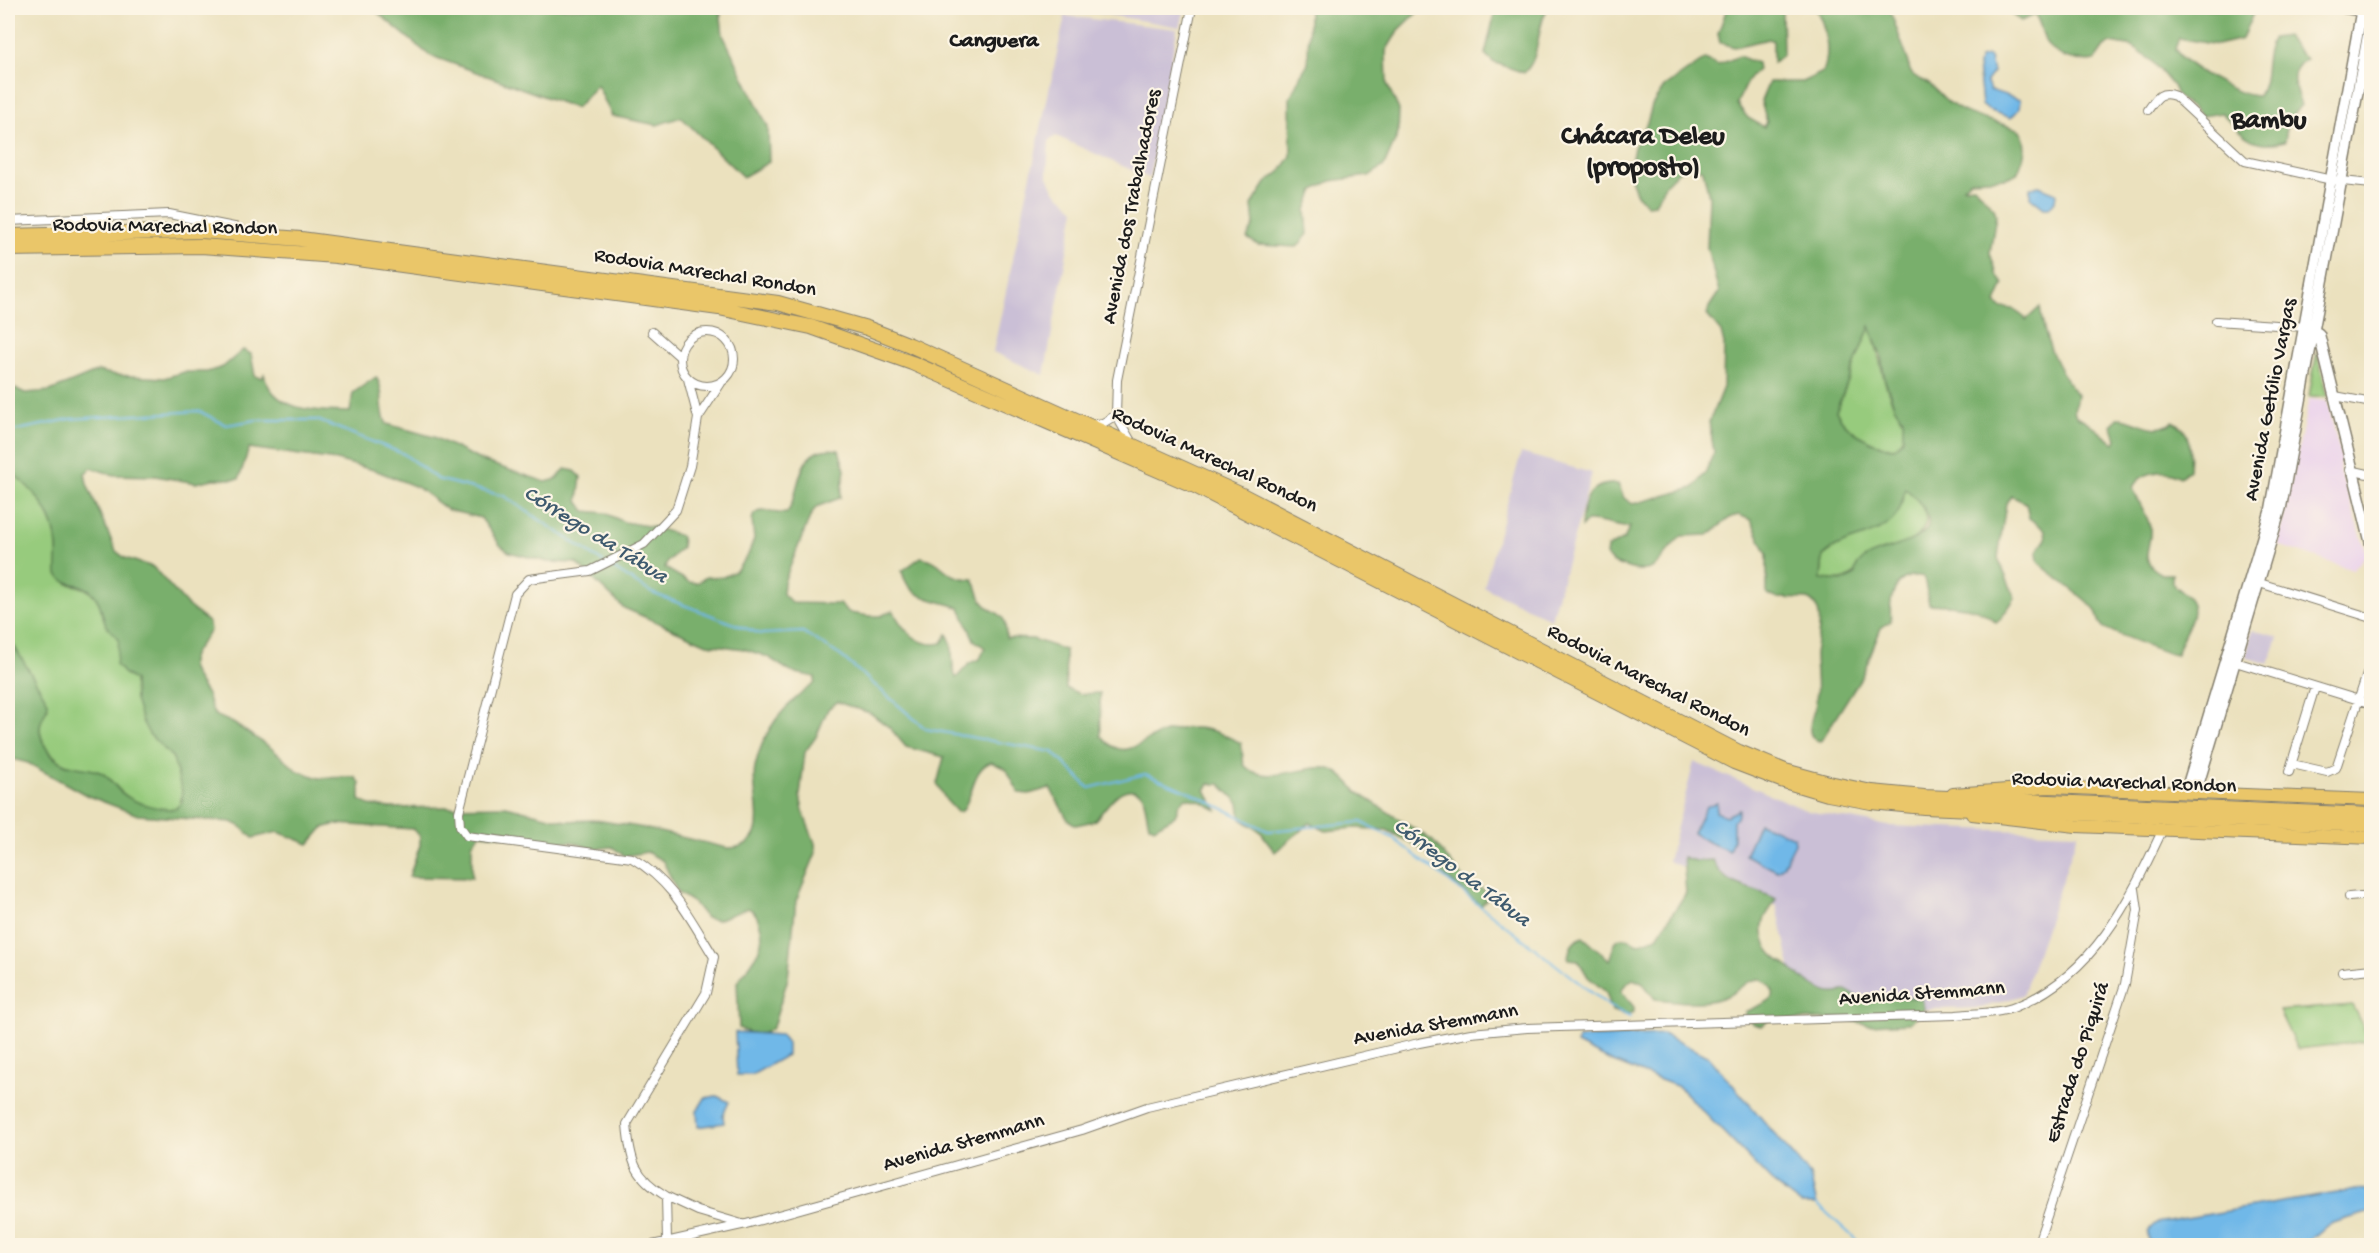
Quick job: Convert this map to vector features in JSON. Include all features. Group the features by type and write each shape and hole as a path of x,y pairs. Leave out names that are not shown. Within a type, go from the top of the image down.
{"highway":[{"name":"Rodovia Marechal Rondon","path":"8,236 201,231 301,239 778,303 849,322 910,345 1242,495 1738,752 1785,771 1829,783 1924,802 2372,825"},
{"name":"Rodovia Marechal Rondon","path":"8,249 145,245 249,247 336,256 707,306 811,327 912,363 1195,486 1734,762 1781,780 1828,794 1871,802 2372,815"}],"main road":[{"path":"1924,802 2048,787 2372,800"},
{"path":"1924,802 2039,824 2372,838"}],"street":[{"name":"Avenida dos Trabalhadores","path":"1116,415 1117,380 1192,8"},
{"path":"2337,8 2367,12"},
{"name":"Avenida Getúlio Vargas","path":"2191,791 2254,582 2281,507 2310,328 2367,12"},
{"path":"2148,111 2163,93 2175,96 2245,161 2337,180 2372,184"},
{"path":"8,221 169,214 301,239"},
{"path":"2216,321 2310,328 2319,334 2335,396 2350,470 2371,541"},
{"path":"652,332 679,356"},
{"path":"699,418 688,379 680,365 679,356 686,341 702,332 720,335 733,349 733,368 699,418 690,466 676,510 644,544 590,571 529,579 515,594 459,812 460,826 467,836 632,858 655,872 677,898 714,957 706,993 627,1124 629,1150 635,1168 649,1186 698,1211 743,1224"},
{"path":"688,379 703,386 721,383"},
{"path":"2335,396 2372,403"},
{"path":"1088,425 1103,423 1116,415 1133,445"},
{"path":"2350,470 2372,475"},
{"path":"2254,582 2372,618"},
{"path":"2315,687 2291,768 2326,772 2336,768 2372,659"},
{"path":"2230,660 2372,704"},
{"name":"Avenida Stemmann","path":"648,1245 743,1224 1082,1130 1147,1107 1419,1043 1471,1034 1527,1028 1956,1015 2003,1011 2044,992 2088,958 2109,930 2134,889 2163,829"},
{"name":"Estrada do Piquirá","path":"2037,1245 2125,984 2138,910 2134,889"},
{"path":"2349,897 2368,895 2372,910"},
{"path":"2342,972 2372,969"},
{"path":"666,1196 667,1241"}],"shaded area":[{"path":"1068,8 1185,8 1180,27"},
{"path":"1065,16 1177,29 1149,178 1056,136 1049,141 1047,174 1054,190 1075,209 1044,375 993,352"},
{"path":"2309,399 2327,401 2342,461 2339,463 2340,471 2367,554 2353,570 2278,545"},
{"path":"1521,453 1592,473 1551,619 1484,587"},
{"path":"2252,630 2278,637 2269,664 2246,657"},
{"path":"1694,762 1808,811 1888,826 2078,833 2023,995 1981,1008 1800,1012 1777,906 1668,861"}],"green space":[{"path":"372,8 720,8 723,35 768,127 769,162 743,177 681,117 657,125 612,116 597,85 576,108 429,55"},
{"path":"1309,8 1422,8 1398,31 1386,51 1387,84 1399,110 1398,134 1384,166 1369,176 1331,181 1314,190 1306,210 1308,234 1297,247 1258,245 1247,238 1254,225 1252,205 1266,183 1281,171 1291,156 1290,98 1308,64"},
{"path":"1496,8 1548,8 1541,24 1534,58 1524,73 1493,62 1485,54"},
{"path":"1727,8 1782,8 1783,54 1773,63 1773,41 1769,39 1734,47 1720,43 1718,34"},
{"path":"1815,8 1889,8 1909,68 1914,75 1929,84 1958,108 1974,116 2020,130 2025,147 2017,174 2006,178 1970,180 1963,187 1974,186 1994,208 1996,215 1990,253 1997,275 2004,284 1996,303 2001,308 2015,309 2026,320 2040,307 2052,354 2077,395 2074,411 2076,416 2088,422 2110,440 2115,443 2117,439 2111,426 2117,418 2159,428 2173,421 2184,430 2189,442 2189,470 2180,477 2168,472 2147,475 2141,478 2133,488 2149,523 2150,538 2147,557 2149,563 2162,574 2172,574 2172,583 2187,596 2193,606 2191,620 2177,655 2140,643 2103,627 2093,607 2038,562 2037,551 2046,539 2045,530 2029,518 2026,503 2011,496 2006,503 1998,558 2015,598 2000,620 1996,622 1981,612 1965,607 1929,604 1924,577 1914,576 1900,582 1891,603 1891,621 1881,628 1862,676 1821,741 1811,736 1810,731 1817,696 1815,655 1819,625 1818,610 1808,599 1776,598 1767,594 1767,554 1751,520 1739,515 1731,517 1708,535 1682,536 1658,564 1646,570 1616,564 1606,555 1607,548 1624,539 1630,527 1587,521 1581,527 1586,501 1589,495 1600,486 1618,484 1624,498 1633,504 1693,488 1705,473 1714,452 1709,422 1723,387 1724,344 1721,332 1707,315 1709,307 1719,292 1707,248 1709,196 1703,170 1691,166 1673,176 1655,204 1647,205 1636,193 1630,168 1634,147 1647,123 1652,105 1664,87 1705,59 1718,65 1739,56 1757,63 1758,70 1748,81 1737,104 1748,118 1764,127 1767,122 1761,101 1769,82 1802,82 1823,72 1827,48 1819,15","holes":["1870,326 1895,408 1903,418 1903,439 1894,448 1877,444 1860,436 1845,424 1836,411","1906,489 1924,508 1928,522 1923,533 1912,540 1866,558 1855,569 1855,575 1844,581 1821,579 1823,556 1842,544 1884,527 1899,511"]},
{"path":"2002,8 2255,9 2242,39 2217,45 2179,38 2175,49 2189,64 2212,79 2238,91 2258,96 2273,38 2286,36 2306,59 2294,74 2294,86 2301,105 2288,121 2285,141 2264,143 2256,141 2242,134 2222,113 2202,116 2178,97 2173,86 2152,61 2133,47 2111,43 2104,47 2095,60 2082,61 2067,58 2049,47 2035,15 2021,21"},
{"path":"1870,326 1887,388 1904,425 1903,437 1894,448 1877,444 1860,436 1845,424 1836,411"},
{"path":"243,350 251,354 255,376 262,378 264,374 269,387 277,396 299,407 325,411 350,412 353,393 376,377 381,388 384,419 387,424 434,437 482,461 546,482 557,479 565,469 575,471 581,477 578,501 585,511 605,513 624,522 654,527 681,536 682,547 667,562 665,568 689,582 697,583 706,577 723,577 736,571 748,555 754,539 752,520 754,514 762,511 787,513 807,460 814,453 839,450 845,470 840,498 816,507 810,517 784,582 783,594 792,603 839,604 850,613 869,616 881,616 893,610 901,624 912,636 926,643 942,643 947,634 950,639 956,678 970,663 980,659 985,648 974,640 960,608 917,594 905,581 902,571 921,557 929,559 955,576 973,579 982,601 1002,617 1006,628 1006,638 1033,639 1065,650 1066,688 1080,694 1100,693 1101,736 1110,744 1117,748 1132,748 1166,732 1198,728 1217,732 1241,743 1244,765 1253,772 1276,774 1313,768 1333,770 1357,792 1433,841 1464,879 1487,892 1488,897 1481,906 1443,874 1427,852 1387,830 1355,828 1326,831 1310,823 1275,852 1260,831 1241,819 1239,803 1220,784 1209,784 1205,790 1217,810 1200,801 1186,798 1179,804 1175,816 1154,828 1149,825 1143,795 1135,790 1121,792 1094,821 1076,825 1068,820 1050,788 1029,794 1019,793 1006,769 991,762 980,771 966,805 962,811 957,812 946,800 937,784 944,757 906,747 890,728 870,713 837,702 828,709 816,737 805,752 800,796 816,853 796,901 788,978 773,1027 765,1032 757,1033 739,1028 737,982 757,955 760,947 761,931 755,914 748,908 717,920 706,918 694,903 678,893 663,861 647,852 625,856 612,847 593,849 573,842 543,842 526,838 480,834 472,844 472,878 409,877 420,845 420,836 413,829 336,824 323,828 309,844 278,832 253,838 232,822 138,815 88,796 28,763 8,758 8,640 13,644 48,702 40,731 41,738 51,755 65,764 102,773 127,797 140,803 175,809 182,802 182,791 173,758 149,734 135,700 134,680 123,673 116,664 119,639 106,625 99,603 91,591 65,581 57,575 55,535 47,513 26,485 8,470 8,385 25,393 50,391 98,371 116,375 164,378 184,372 207,372 223,367","holes":["249,448 336,460 377,471 417,487 448,510 481,518 500,545 509,552 548,562 576,563 624,608 707,644 744,649 768,657 791,672 815,677 815,683 776,719 763,741 755,767 757,818 756,830 752,839 742,846 727,848 639,827 596,820 566,821 506,806 390,808 369,805 360,800 360,783 355,777 319,778 298,771 270,747 233,723 215,715 206,693 194,674 191,662 210,631 209,623 187,605 153,567 125,558 116,551 87,484 85,473 92,468 114,475 155,476 196,483 213,479 239,479"]},
{"path":"2317,352 2328,397 2309,396"},
{"path":"8,470 38,498 49,516 56,536 58,565 68,584 81,587 96,597 107,621 119,639 119,666 134,680 135,700 173,758 182,791 180,807 166,809 136,802 100,772 76,769 64,764 49,751 44,743 40,725 48,708 8,640"},
{"path":"1905,488 1925,514 1926,522 1918,535 1897,547 1879,552 1848,578 1833,581 1821,579 1823,556 1902,502"},
{"path":"1683,857 1695,861 1713,860 1717,869 1731,881 1776,899 1763,923 1767,947 1775,957 1812,985 1825,992 1838,993 1845,990 1857,997 1922,998 1924,1009 1910,1023 1869,1025 1846,1019 1769,1020 1761,1026 1753,1024 1745,1017 1745,1012 1764,1004 1773,997 1770,986 1761,979 1751,981 1731,994 1718,999 1691,1002 1655,999 1642,982 1633,979 1621,991 1634,1007 1634,1012 1626,1015 1612,1011 1606,992 1588,977 1578,960 1568,959 1570,948 1583,937 1610,960 1616,942 1621,938 1627,938 1638,944 1657,937 1686,893"},
{"path":"2352,1005 2370,1041 2297,1049 2279,1011"}],"water":[{"path":"1987,56 1990,58 1993,72 1986,81 1990,90 2020,100 2019,109 2011,118 1988,110 1982,105 1978,65 1980,58"},
{"path":"2039,186 2056,193 2055,201 2049,208 2044,208 2030,197 2030,188"},
{"path":"1717,802 1716,812 1726,816 1739,810 1737,818 1733,821 1733,840 1729,851 1693,833 1706,807"},
{"path":"1759,823 1794,837 1795,843 1783,866 1777,871 1745,855"},
{"path":"735,1032 781,1035 787,1043 787,1055 752,1075 737,1075"},
{"path":"1663,1034 1709,1057 1810,1175 1817,1204 1801,1204 1771,1181 1679,1087 1613,1062 1577,1044 1578,1038"},
{"path":"717,1096 729,1102 723,1115 724,1123 698,1127 697,1111 705,1098"},
{"path":"2355,1190 2369,1191 2371,1212 2329,1224 2304,1245 2150,1245 2148,1232 2156,1223"}],"waterway":[{"name":"Córrego da Tábua","path":"8,432 70,419 199,411 226,425 256,420 317,420 404,454 437,479 504,496 603,562"},
{"name":"Córrego da Tábua","path":"608,565 652,593 761,634 803,632 841,656 926,729 1053,752 1089,788 1145,774 1192,793 1268,831 1361,822 1393,838 1609,1006 1630,1017"},
{"name":"Córrego da Tábua","path":"1816,1203 1863,1246"}],"district":[{"name":"Canguera","path":"994,42"},
{"name":"Bambu","path":"2269,122"},
{"name":"Chácara Deleu (proposto)","path":"1643,154"}]}
